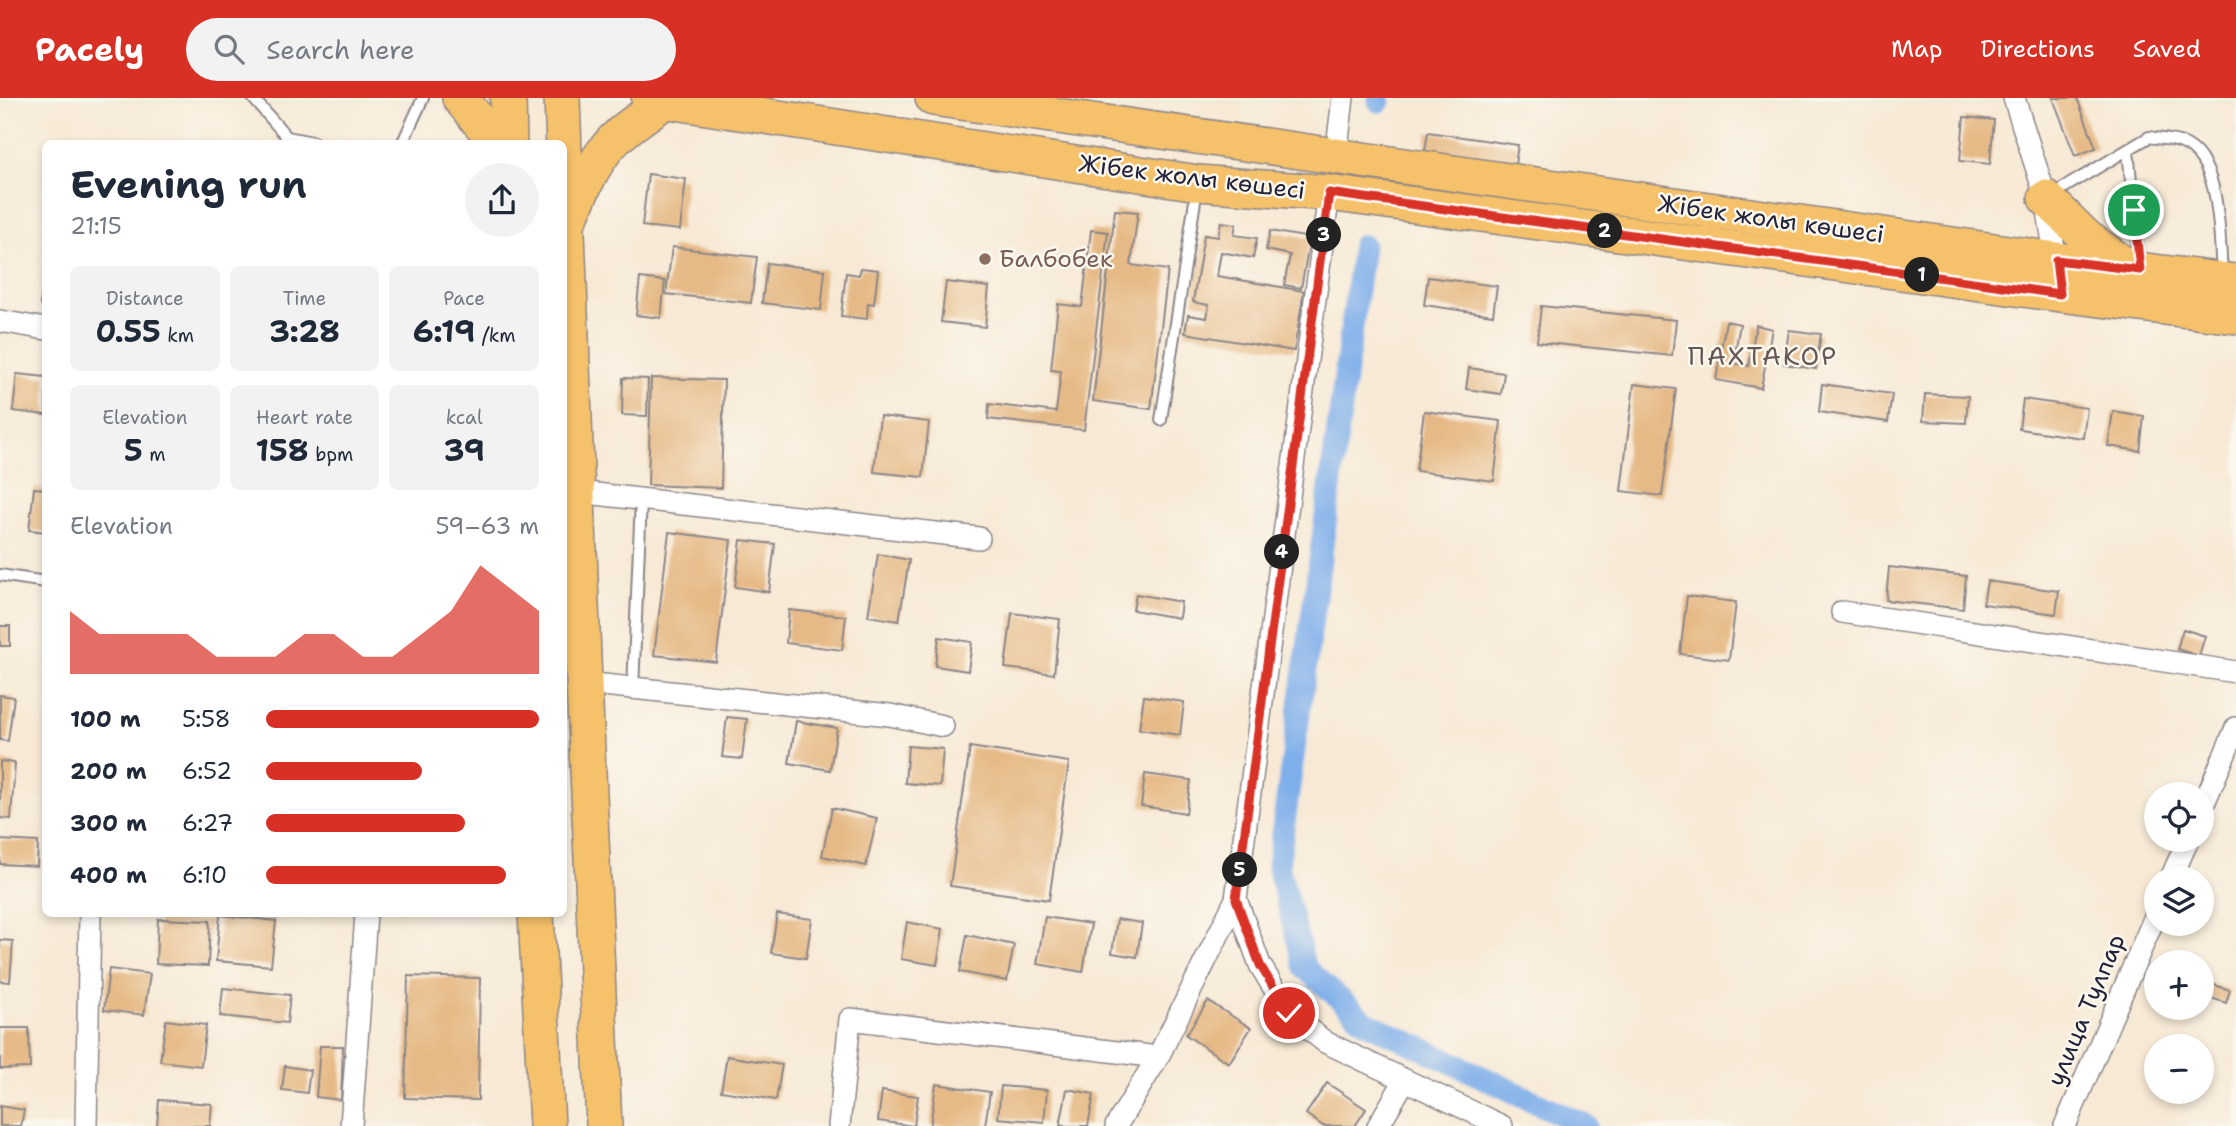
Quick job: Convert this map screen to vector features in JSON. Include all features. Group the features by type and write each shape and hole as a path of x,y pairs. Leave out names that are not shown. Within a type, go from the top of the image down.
{"main road":[{"path":"460,98 495,140"},
{"path":"508,98 509,140"},
{"path":"562,98 564,140"},
{"name":"Жібек жолы көшесі","path":"933,98 2056,260 2229,281"},
{"path":"604,1126 567,223 583,187 606,149 658,99"},
{"name":"Жібек жолы көшесі","path":"658,99 1198,183 1329,193 2236,316"},
{"path":"2046,198 2087,238 2135,270"},
{"path":"536,917 547,1126"}],"street":[{"path":"1336,156 1343,98"},
{"path":"2014,98 2046,198 2060,294"},
{"path":"1116,1126 1158,1057 1236,899 1329,193"},
{"path":"0,321 42,328"},
{"path":"578,492 979,538"},
{"path":"1842,612 2236,672"},
{"path":"584,684 890,715 943,726"},
{"path":"2213,782 2236,728"},
{"path":"1236,899 1260,965 1289,1013 1325,1042 1502,1126"},
{"path":"86,1126 90,917"},
{"path":"351,1126 366,917"},
{"name":"улица Тулпар","path":"2065,1126 2147,936"},
{"path":"839,1126 850,1019 1158,1057"},
{"path":"1378,1126 1405,1080"}],"lane":[{"path":"253,98 288,137 303,140"},
{"path":"404,140 423,98"},
{"path":"2046,198 2149,137 2184,144 2202,159 2211,176 2229,281"},
{"path":"2128,150 2135,270"},
{"path":"1160,421 1198,183"},
{"path":"633,689 640,499"},
{"path":"0,575 42,581"}],"building":[{"path":"2053,98 2077,98 2096,148 2075,156"},
{"path":"1964,117 1994,120 1990,164 1960,161"},
{"path":"1428,132 1518,145 1514,171 1424,157"},
{"path":"648,174 686,179 680,230 642,226"},
{"path":"1115,210 1138,212 1131,265 1168,270 1151,409 1093,401"},
{"path":"1221,222 1236,224 1234,235 1257,238 1253,258 1221,252 1217,276 1304,291 1294,351 1185,333 1188,315 1207,318 1209,305 1193,302 1204,235 1218,237"},
{"path":"1091,230 1108,232 1084,430 988,419 989,404 1056,412 1061,371 1051,370 1058,304 1082,307"},
{"path":"1270,231 1310,238 1301,288 1284,285 1290,255 1266,250"},
{"path":"672,247 757,257 751,303 666,294"},
{"path":"767,263 825,270 821,310 762,303"},
{"path":"861,268 878,270 874,304 868,303 867,319 841,316 846,273 859,275"},
{"path":"1428,277 1497,286 1493,315 1424,305"},
{"path":"640,278 665,281 661,318 636,315"},
{"path":"946,282 989,287 985,327 941,322"},
{"path":"1541,306 1676,320 1672,356 1537,342"},
{"path":"1726,321 1740,324 1733,363 1749,366 1756,325 1772,329 1761,388 1716,380"},
{"path":"1789,330 1821,334 1816,369 1784,364"},
{"path":"1469,368 1504,373 1501,394 1466,389"},
{"path":"17,374 42,377 42,415 13,411"},
{"path":"623,378 648,379 647,416 622,415"},
{"path":"651,378 724,380 721,488 648,485"},
{"path":"1634,384 1676,389 1662,496 1621,491"},
{"path":"1822,384 1892,394 1888,422 1819,412"},
{"path":"1925,394 1968,396 1966,423 1923,421"},
{"path":"2023,399 2087,408 2083,438 2019,429"},
{"path":"1424,411 1501,421 1494,481 1416,471"},
{"path":"2113,411 2144,416 2140,451 2108,446"},
{"path":"880,416 929,422 923,477 874,472"},
{"path":"34,488 42,489 42,532 29,530"},
{"path":"669,532 731,540 716,662 654,655"},
{"path":"741,540 775,544 769,592 735,587"},
{"path":"878,554 909,560 899,621 868,616"},
{"path":"1889,567 1966,576 1963,609 1886,600"},
{"path":"1987,581 2059,591 2056,614 1983,604"},
{"path":"1136,594 1181,602 1179,618 1133,610"},
{"path":"1687,596 1736,602 1729,660 1680,654"},
{"path":"789,610 846,616 842,650 786,643"},
{"path":"1012,613 1060,619 1054,674 1005,668"},
{"path":"0,626 10,626 10,646 0,646"},
{"path":"2183,629 2205,636 2199,656 2177,649"},
{"path":"939,637 972,642 968,671 935,666"},
{"path":"0,695 14,697 8,741 0,740"},
{"path":"1144,696 1184,702 1180,735 1139,729"},
{"path":"727,717 747,719 742,759 722,757"},
{"path":"796,721 837,728 830,770 789,763"},
{"path":"908,746 943,749 940,786 905,783"},
{"path":"970,747 1069,762 1049,900 950,886"},
{"path":"0,761 15,763 11,819 0,818"},
{"path":"1145,774 1191,780 1186,813 1141,806"},
{"path":"832,808 877,818 866,866 822,856"},
{"path":"0,840 38,842 37,866 0,864"},
{"path":"777,914 812,919 806,958 771,953"},
{"path":"220,917 276,921 271,966 216,961"},
{"path":"1045,917 1091,924 1083,972 1037,964"},
{"path":"158,919 210,921 208,966 156,964"},
{"path":"1117,919 1142,923 1137,957 1112,953"},
{"path":"907,922 943,929 937,965 901,959"},
{"path":"967,935 1014,945 1007,981 960,972"},
{"path":"0,940 13,941 10,982 0,981"},
{"path":"109,969 150,974 144,1015 104,1010"},
{"path":"408,976 480,978 478,1100 405,1098"},
{"path":"2214,985 2230,990 2226,1003 2214,999"},
{"path":"223,988 290,995 287,1023 220,1016"},
{"path":"1208,1001 1251,1028 1229,1063 1186,1035"},
{"path":"166,1020 206,1025 201,1066 160,1061"},
{"path":"0,1028 29,1028 30,1068 0,1069"},
{"path":"320,1046 343,1046 341,1100 316,1097"},
{"path":"727,1056 782,1065 776,1100 721,1091"},
{"path":"285,1066 310,1070 307,1093 282,1090"},
{"path":"1327,1083 1366,1109 1355,1126 1323,1126 1306,1114"},
{"path":"936,1084 990,1092 985,1126 930,1126"},
{"path":"1001,1086 1047,1090 1044,1122 998,1118"},
{"path":"1067,1089 1094,1094 1088,1126 1060,1126"},
{"path":"882,1091 918,1096 914,1126 878,1121"},
{"path":"159,1100 212,1104 210,1126 157,1126"},
{"path":"0,1106 24,1110 21,1126 0,1126"}],"waterway":[{"path":"1363,246 1278,866 1305,968 1366,1022 1586,1126"}],"place":[{"name":"Балбобек","path":"985,259"}],"district":[{"name":"ПАХТАКОР","path":"1763,355"}],"route":[{"path":"1289,1013 1260,965 1236,899 1329,193 2060,294 2056,260 2140,270 2134,210"}]}
